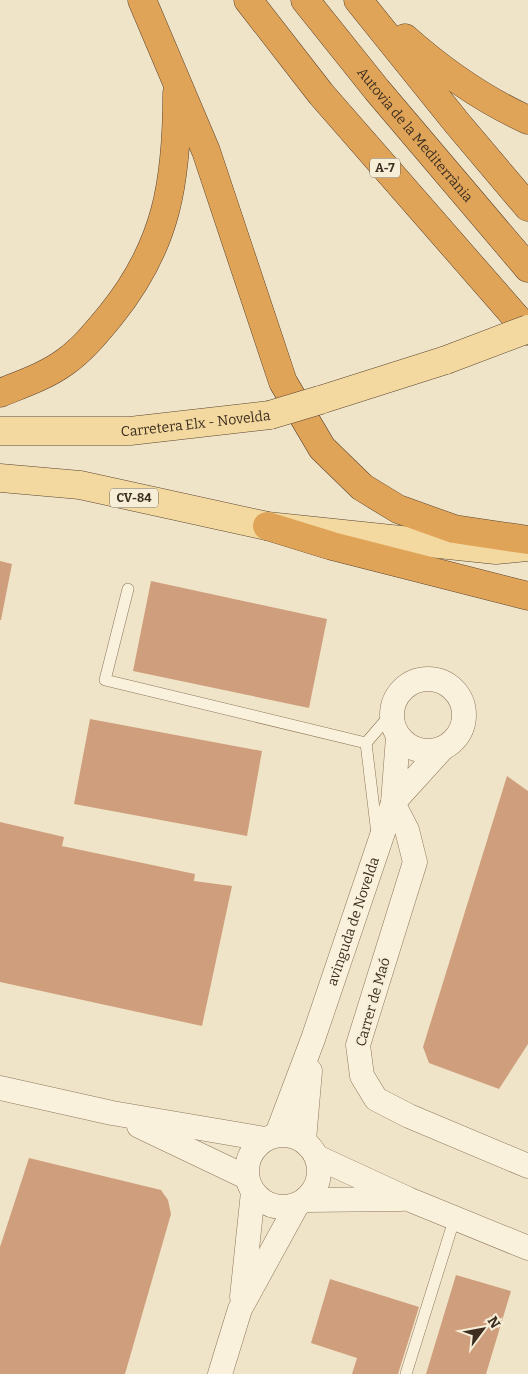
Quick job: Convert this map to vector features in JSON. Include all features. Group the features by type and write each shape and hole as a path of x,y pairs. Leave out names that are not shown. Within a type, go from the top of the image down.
{"highway":[{"path":"142,0 206,151 283,382 322,448 362,487 398,509 454,529 528,540"},
{"name":"A-7","path":"248,0 321,94 528,330"},
{"name":"Autovia de la Mediterrània","path":"305,0 377,90 528,268"},
{"path":"359,0 431,61 506,110 528,120"},
{"path":"359,0 456,123 528,206"},
{"path":"0,393 30,381 64,362 93,337 126,297 151,252 166,213 173,180 177,138 176,80"},
{"path":"267,526 332,546 528,596"}],"main road":[{"name":"Carretera Elx - Novelda","path":"0,431 130,431 270,415 446,360 528,330"},
{"name":"CV-84","path":"0,478 80,485 267,526 496,550 528,547"}],"street":[{"path":"422,679 435,680 449,685 462,701 464,713 463,725 455,740 442,750 427,752 416,750 398,737 391,714 395,698 410,683 422,679"},
{"name":"avinguda de Novelda","path":"271,1136 313,1039 393,803 398,737"},
{"name":"avinguda de Novelda","path":"393,803 442,750"},
{"name":"Carrer de Maó","path":"393,803 407,830 415,862 358,1045 362,1076 376,1099 409,1116 528,1166"},
{"name":"avinguda de Novelda","path":"310,1149 313,1039"},
{"path":"0,1088 112,1113 271,1136 290,1135 310,1149 408,1199 528,1248"},
{"path":"112,1113 250,1184 261,1200 272,1206 282,1208 301,1202 408,1199"},
{"path":"220,1374 240,1309 250,1184 247,1162 250,1153 271,1136"},
{"path":"240,1309 301,1202 317,1181 319,1168 310,1149"}],"lane":[{"path":"128,588 105,680 366,743"},
{"path":"378,846 366,743 391,714"},
{"path":"406,1374 455,1218"}],"building":[{"path":"0,561 12,564 1,620 0,620"},
{"path":"151,581 327,619 309,708 133,671"},
{"path":"90,719 262,751 247,836 74,804"},
{"path":"507,776 528,791 528,1044 499,1089 429,1063 423,1047"},
{"path":"0,822 64,837 62,846 195,874 194,881 232,886 202,1026 0,982"},
{"path":"29,1158 161,1190 168,1200 171,1214 125,1374 0,1374 0,1247"},
{"path":"456,1275 511,1291 486,1374 426,1374"},
{"path":"330,1279 419,1307 398,1374 352,1374 357,1358 311,1343"}]}
